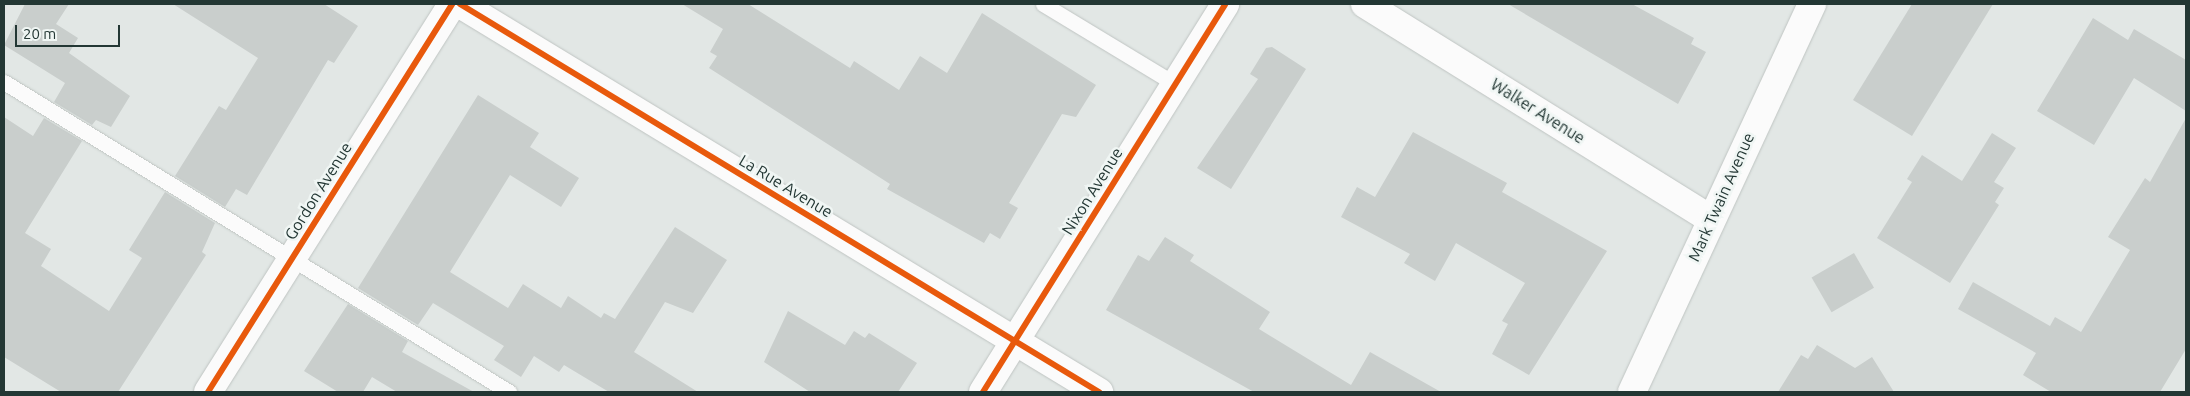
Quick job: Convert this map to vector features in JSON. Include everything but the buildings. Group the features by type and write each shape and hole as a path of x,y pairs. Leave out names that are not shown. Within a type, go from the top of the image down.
{"street":[{"name":"Gordon Avenue","path":"208,392 452,4"},
{"name":"La Rue Avenue","path":"460,4 1099,392"},
{"name":"Nixon Avenue","path":"982,392 1225,4"},
{"name":"Walker Avenue","path":"1366,4 1711,219"},
{"name":"Mark Twain Avenue","path":"1632,392 1812,4"}],"lane":[{"path":"1043,4 1175,84"},
{"path":"4,82 291,260 509,392"}],"cycle path":[{"path":"208,392 452,4"},
{"path":"460,4 1099,392"},
{"path":"983,392 1225,4"}]}
